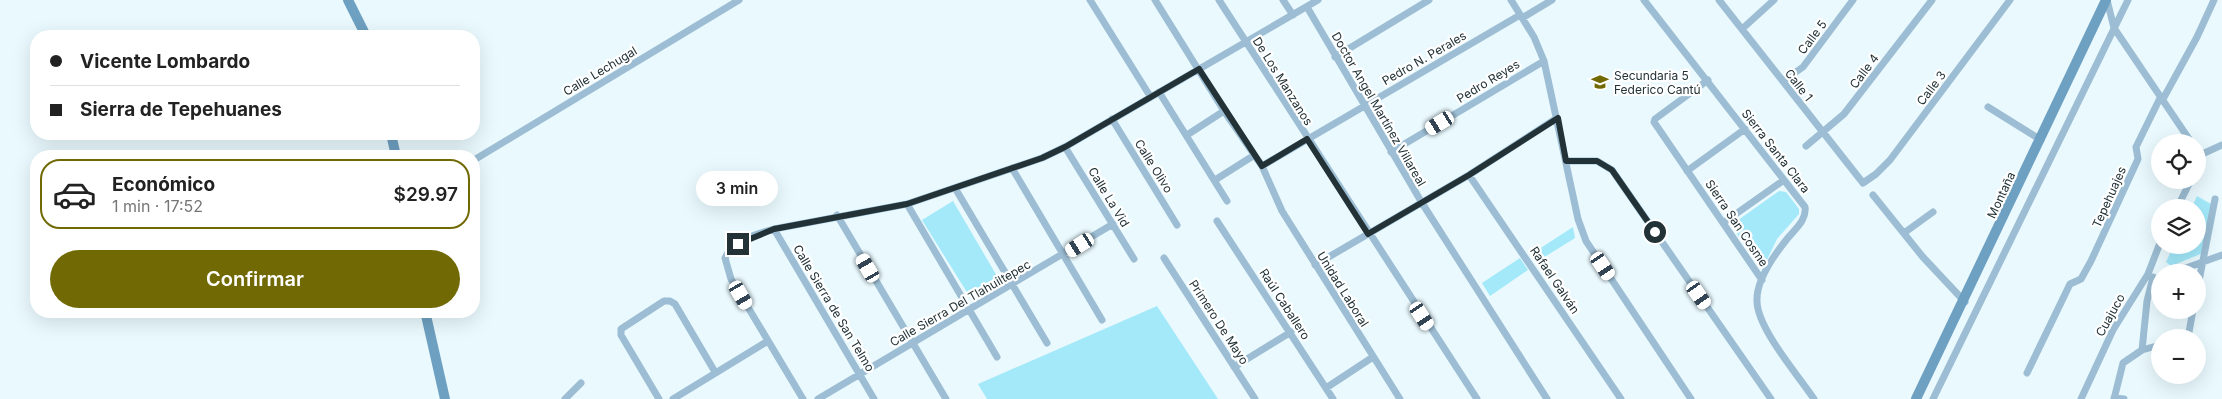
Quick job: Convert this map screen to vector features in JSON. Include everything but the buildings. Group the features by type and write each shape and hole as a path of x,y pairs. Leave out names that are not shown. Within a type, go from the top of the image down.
{"main road":[{"path":"348,0 363,30"},
{"name":"Montaña","path":"1916,399 1964,302 2106,0"},
{"path":"427,318 445,399"}],"street":[{"name":"Calle Lechugal","path":"480,156 739,0"},
{"path":"1090,0 1150,96"},
{"name":"Unidad Laboral","path":"1155,0 1224,111 1262,166 1282,211 1400,399"},
{"name":"De Los Manzanos","path":"1218,0 1368,234 1477,399"},
{"path":"1284,0 1293,15"},
{"path":"803,399 731,279 725,258 728,250 774,229 837,215 907,204 1012,168 1065,147 1318,0"},
{"path":"1335,56 1429,0"},
{"path":"1511,0 1534,37 1544,60 1558,118 1578,220 1586,241 1689,398"},
{"name":"Pedro N. Perales","path":"1262,166 1363,106 1552,0"},
{"name":"Sierra Santa Clara","path":"1644,0 1802,202 1806,213 1786,240 1762,280"},
{"name":"Calle 1","path":"1719,0 1863,183"},
{"path":"1742,29 1774,0"},
{"name":"Calle 5","path":"1782,81 1803,67 1854,0"},
{"name":"Calle 4","path":"1806,146 1844,114 1854,103 1932,0"},
{"name":"Calle 3","path":"1863,183 1876,174 1890,160 2010,0"},
{"path":"2106,0 2114,28 2186,134"},
{"path":"1933,399 2128,0"},
{"name":"Tepehuajes","path":"2027,373 2070,284 2081,279 2138,159 2136,147 2162,97 2197,37 2214,0"},
{"name":"Doctor Angel Martínez Villareal","path":"1307,7 1363,106 1422,203 1547,399"},
{"name":"Pedro Reyes","path":"1391,152 1544,60"},
{"name":"Sierra San Cosme","path":"1708,80 1655,119 1656,128 1762,280 1756,298 1763,326 1814,399"},
{"path":"1159,92 1228,201"},
{"path":"1988,107 2040,140"},
{"path":"1187,135 1224,111"},
{"path":"1315,265 1469,175 1558,118"},
{"name":"Calle Olivo","path":"1112,119 1177,225"},
{"path":"1687,171 1745,129"},
{"path":"2206,152 2222,145"},
{"name":"Calle La Vid","path":"1065,147 1134,259"},
{"path":"1215,180 1254,156"},
{"path":"1566,161 1597,161 1612,170 1771,399"},
{"path":"1012,168 1102,320"},
{"name":"Rafael Galván","path":"1469,175 1621,399"},
{"path":"1723,223 1784,180"},
{"path":"955,188 1047,343"},
{"path":"1873,195 1964,302"},
{"path":"2203,263 2215,199"},
{"path":"907,204 997,357"},
{"path":"1904,233 1933,212"},
{"path":"837,215 946,399"},
{"name":"Raúl Caballero","path":"1217,221 1333,399"},
{"name":"Calle Sierra Del Tlahuiltepec","path":"818,399 1064,255 1113,224"},
{"name":"Calle Sierra de San Telmo","path":"774,229 874,399"},
{"path":"2200,264 2222,255"},
{"name":"Primero De Mayo","path":"1164,258 1255,399"},
{"name":"Cuajuco","path":"2081,399 2113,330 2151,280"},
{"path":"2142,350 2147,301 2151,287"},
{"path":"659,399 622,335 621,329 664,302 670,301 675,304 715,372"},
{"path":"1951,329 1963,335"},
{"path":"1234,367 1290,332"},
{"path":"673,399 768,341"},
{"path":"2124,399 2114,398 2123,363 2142,350 2151,348"},
{"path":"1326,388 1373,357"},
{"path":"565,399 581,383"}],"shaded area":[{"path":"1779,191 1786,192 1799,209 1799,214 1777,239 1764,266 1758,265 1733,228 1734,223"},
{"path":"953,201 1001,283 973,302 922,220"},
{"path":"2206,201 2211,204 2206,235"},
{"path":"1573,227 1575,238 1538,261 1533,253"},
{"path":"2170,254 2201,254 2176,264 2166,262"},
{"path":"1520,258 1528,270 1490,296 1482,283"},
{"path":"1157,306 1218,399 987,399 978,384"}],"place":[{"name":"Secundaria 5 Federico Cantú","path":"1600,82"}],"route":[{"path":"738,244 754,235 774,229 837,215 907,204 1042,158 1065,147 1199,69 1224,111 1262,166 1307,139 1368,234 1469,175 1558,118 1566,161 1597,161 1612,170 1655,232"}]}
